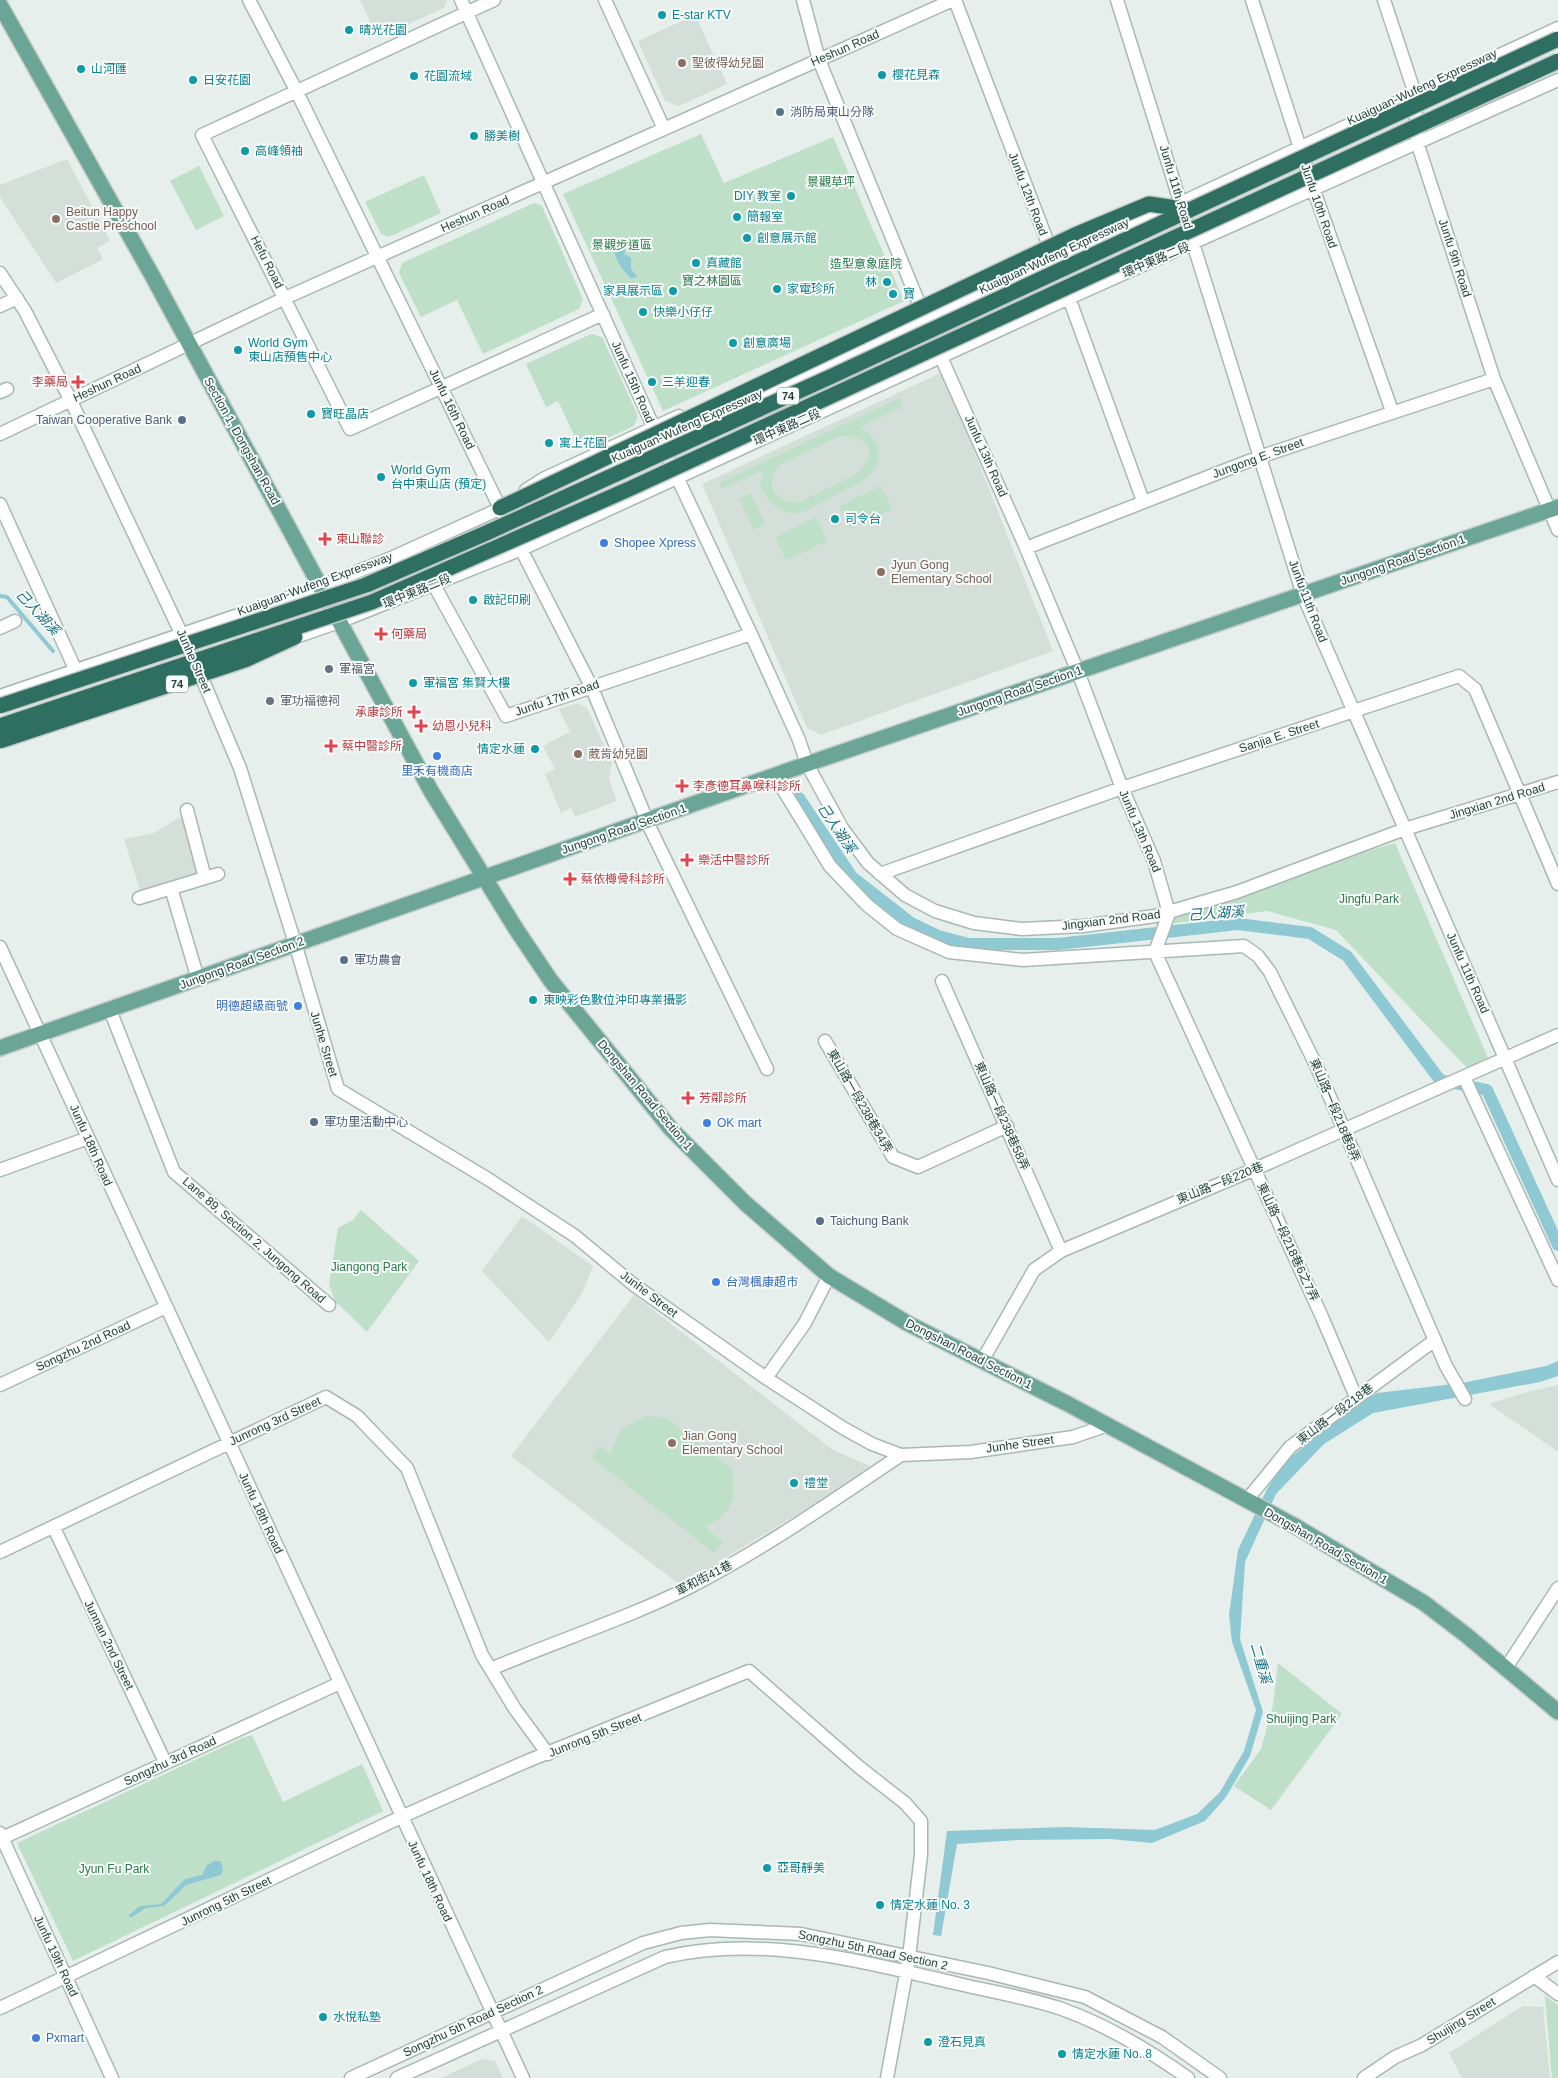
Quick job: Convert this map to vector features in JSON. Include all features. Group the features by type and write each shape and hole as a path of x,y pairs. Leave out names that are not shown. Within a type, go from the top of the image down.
{"highway":[{"name":"Kuaiguan-Wufeng Expressway","path":"0,706 366,585 830,378 1186,206 1558,39"},
{"name":"74","path":"0,741 245,660 483,555 1558,61"},
{"name":"74","path":"500,508 1076,235 1149,204 1186,206"},
{"name":"74","path":"0,726 343,617"}],"main road":[{"name":"Section 1, Dongshan Road","path":"0,5 190,344 321,586 343,617 431,791 483,877"},
{"name":"Jungong Road Section 1","path":"483,877 1554,508"},
{"name":"Jungong Road Section 2","path":"0,1048 483,877"},
{"name":"Dongshan Road Section 1","path":"483,877 551,980 671,1129 745,1203 830,1276 907,1323 1108,1425 1296,1526 1424,1603 1466,1635 1558,1712"}],"street":[{"name":"Junfu 16th Road","path":"249,0 379,257 500,508 591,686 648,821 767,1069"},
{"name":"Junfu 15th Road","path":"461,0 653,426 751,634 799,740 807,764"},
{"name":"Hefu Road","path":"494,0 202,135 350,429 442,389 603,314"},
{"path":"605,0 664,128"},
{"name":"Junfu 13th Road","path":"803,0 818,60 941,357 1026,548 1078,672 1122,788 1154,862 1168,913"},
{"name":"Heshun Road","path":"0,434 285,298 954,0"},
{"name":"Junfu 12th Road","path":"954,0 1068,298 1143,502"},
{"name":"Junfu 11th Road","path":"1117,0 1186,206 1192,244 1303,595 1558,1180"},
{"name":"Junfu 10th Road","path":"1252,0 1299,148 1392,411"},
{"name":"Junfu 9th Road","path":"1384,0 1415,94 1417,142 1494,379 1554,508"},
{"path":"0,696 76,672 321,586 389,559 500,508 549,493 1053,259 1186,206 1299,148 1558,28"},
{"name":"環中東路二段","path":"0,734 199,671 434,585 522,549 1068,298 1558,80"},
{"name":"Junhe Street","path":"0,273 17,298 71,401 182,634 240,768 295,943 338,1089 488,1179 575,1236 634,1285 766,1378 843,1428 872,1444 901,1454 971,1452 1073,1437 1108,1425"},
{"path":"0,306 17,298"},
{"path":"500,508 543,479 653,426 747,388 825,364"},
{"name":"Jungong E. Street","path":"1026,548 1259,457 1392,411 1494,379"},
{"path":"0,504 76,672"},
{"path":"1554,508 1558,530"},
{"name":"Junfu 17th Road","path":"434,585 506,716 751,634"},
{"path":"0,628 16,621"},
{"name":"Sanjia E. Street","path":"880,874 1122,788 1459,676 1475,689 1558,884"},
{"name":"Jingxian 2nd Road","path":"807,764 842,828 868,862 905,896 935,911 974,923 1022,929 1083,926 1168,913 1237,892 1405,829 1558,782"},
{"name":"東山路一段218巷8弄","path":"775,776 830,866 867,904 897,929 950,952 1023,960 1244,946 1258,956 1270,972 1316,1064 1446,1366 1465,1400"},
{"path":"187,810 205,878"},
{"path":"139,898 218,874"},
{"path":"171,888 198,979"},
{"path":"1156,952 1168,913"},
{"name":"Junfu 18th Road","path":"0,947 522,2078"},
{"name":"東山路一段218巷6之7弄","path":"1156,952 1356,1397"},
{"name":"東山路一段238巷58弄","path":"942,982 1061,1251"},
{"name":"Lane 89, Section 2, Jungong Road","path":"110,1010 174,1172 329,1305"},
{"name":"東山路一段220巷","path":"982,1361 1034,1270 1061,1251 1254,1170 1343,1129 1506,1060 1558,1035"},
{"name":"東山路一段238巷34弄","path":"825,1041 893,1158 918,1167 1007,1126"},
{"path":"1464,1077 1558,1280"},
{"path":"0,1170 88,1138"},
{"path":"766,1378 805,1323 830,1276"},
{"name":"Songzhu 2nd Road","path":"0,1385 166,1307"},
{"name":"東山路一段218巷","path":"1247,1500 1290,1447 1435,1340"},
{"name":"Junrong 3rd Street","path":"0,1552 54,1528 326,1397 357,1416 407,1468 482,1655 548,1754"},
{"name":"軍和街41巷","path":"491,1669 619,1618 689,1587 794,1526 901,1454"},
{"name":"Junnan 2nd Street","path":"54,1528 166,1762"},
{"path":"1506,1668 1558,1588"},
{"name":"Junrong 5th Street","path":"0,2008 401,1817 748,1671 859,1767 905,1803 921,1821 921,1855 907,1972 887,2078"},
{"name":"Songzhu 3rd Road","path":"1,1837 340,1683"},
{"name":"Junfu 19th Road","path":"1,1837 112,2078"},
{"name":"Songzhu 5th Road Section 2","path":"351,2078 643,1943 681,1933 710,1930 802,1934 988,1973 1085,1997 1162,2037 1220,2078"},
{"name":"Songzhu 5th Road Section 2","path":"397,2078 665,1957 692,1950 770,1949 825,1956 907,1972 1062,2009 1134,2044 1188,2078"},
{"name":"Shuijing Street","path":"1364,2078 1395,2058 1422,2046 1558,1962"},
{"path":"1534,1976 1558,1994"}],"shaded area":[{"path":"360,0 447,0 444,8 378,38"},
{"name":"聖彼得幼兒園","path":"695,15 727,84 679,106 665,101 638,41"},
{"name":"Beitun Happy Castle Preschool","path":"67,159 110,241 97,248 103,259 56,283 0,197 0,185"},
{"name":"Jyun Gong Elementary School","path":"943,372 1053,651 821,735 807,728 702,484"},
{"name":"葳肯幼兒園","path":"577,703 587,708 612,762 609,779 617,801 575,817 571,808 561,813 545,774 555,769 543,746 570,732 559,709"},
{"path":"185,814 201,877 141,893 124,839 154,833"},
{"path":"522,1216 593,1266 582,1293 549,1342 482,1271"},
{"name":"Jian Gong Elementary School","path":"634,1295 833,1450 875,1468 680,1585 511,1456"},
{"path":"1558,1385 1558,1452 1489,1404 1527,1392"},
{"path":"1523,2006 1543,2007 1550,2078 1462,2078 1449,2053"},
{"path":"482,2059 495,2061 503,2078 441,2078"}],"green space":[{"name":"寶之林園區","path":"701,134 724,183 833,137 904,301 663,411 563,194"},
{"path":"199,166 224,216 196,230 170,181"},
{"path":"424,175 441,213 389,237 381,234 365,202"},
{"path":"534,203 542,206 583,299 579,309 483,354 457,300 421,317 399,273 402,263"},
{"path":"591,334 602,337 638,416 634,426 581,450 558,401 546,407 526,364"},
{"path":"900,398 903,406 860,427 873,437 879,450 879,460 869,476 812,508 803,512 791,513 774,506 760,485 764,470 722,489 719,483","holes":["840,436 859,439 869,447 868,459 857,474 798,503 786,501 773,491 773,478 779,466"]},
{"path":"881,486 892,509 850,528 839,506"},
{"path":"751,493 765,524 754,530 739,499"},
{"path":"816,517 827,541 786,560 775,537"},
{"name":"Jingfu Park","path":"1395,843 1488,1058 1467,1068 1336,930 1267,911 1168,924 1164,910"},
{"name":"Jiangong Park","path":"361,1210 419,1261 367,1332 335,1301 329,1284 338,1228 353,1220"},
{"path":"646,1416 667,1418 732,1469 734,1489 731,1504 727,1511 705,1527 723,1542 714,1553 591,1457 600,1446 610,1454 621,1429"},
{"name":"Shuijing Park","path":"1278,1663 1342,1714 1271,1810 1234,1786 1261,1749 1273,1705"},
{"name":"Jyun Fu Park","path":"252,1735 283,1802 362,1764 383,1811 73,1961 17,1843"},
{"path":"1545,1996 1558,2005 1558,2078 1552,2078"}],"water":[{"path":"624,240 628,243 624,254 631,258 631,269 637,276 635,278 631,278 624,271 615,253 614,243"},
{"name":"二重溪","path":"1558,1361 1558,1376 1540,1382 1373,1413 1324,1444 1276,1494 1245,1562 1240,1639 1263,1712 1250,1756 1226,1797 1205,1821 1152,1843 1111,1839 1018,1840 957,1844 941,1936 933,1935 947,1831 1065,1827 1155,1830 1197,1814 1220,1792 1244,1751 1256,1710 1232,1642 1229,1615 1238,1550 1268,1487 1287,1460 1357,1404 1377,1393 1462,1383 1546,1366"},
{"path":"214,1861 220,1861 223,1868 221,1875 186,1885 164,1906 146,1908 130,1918 129,1915 140,1906 161,1904 185,1879 202,1875 207,1865"}],"waterway":[{"name":"己人湖溪","path":"0,596 7,597 53,651"},
{"name":"己人湖溪","path":"799,798 852,877 911,923 938,936 969,944 1058,944 1238,924 1310,933 1347,956 1440,1080 1487,1090 1558,1245"}],"place":[{"name":"E-star KTV","path":"662,15"},
{"name":"晴光花園","path":"349,30"},
{"name":"聖彼得幼兒園","path":"682,63"},
{"name":"山河匯","path":"81,69"},
{"name":"櫻花見森","path":"882,75"},
{"name":"花園流域","path":"414,76"},
{"name":"日安花園","path":"193,80"},
{"name":"消防局東山分隊","path":"780,112"},
{"name":"勝美樹","path":"474,136"},
{"name":"高峰領袖","path":"245,151"},
{"name":"DIY 教室","path":"791,196"},
{"name":"簡報室","path":"737,217"},
{"name":"Beitun Happy Castle Preschool","path":"56,219"},
{"name":"創意展示館","path":"747,238"},
{"name":"真藏館","path":"696,263"},
{"name":"林","path":"887,282"},
{"name":"家電珍所","path":"777,289"},
{"name":"家具展示區","path":"673,291"},
{"name":"寶","path":"893,294"},
{"name":"快樂小仔仔","path":"643,312"},
{"name":"創意廣場","path":"733,343"},
{"name":"World Gym 東山店預售中心","path":"238,350"},
{"name":"李藥局","path":"78,382"},
{"name":"三羊迎春","path":"652,382"},
{"name":"寶旺晶店","path":"311,414"},
{"name":"Taiwan Cooperative Bank","path":"182,420"},
{"name":"寓上花園","path":"549,443"},
{"name":"World Gym 台中東山店 (預定)","path":"381,477"},
{"name":"司令台","path":"835,519"},
{"name":"東山聯診","path":"325,539"},
{"name":"Shopee Xpress","path":"604,543"},
{"name":"Jyun Gong Elementary School","path":"881,572"},
{"name":"啟記印刷","path":"473,600"},
{"name":"何藥局","path":"381,634"},
{"name":"軍福宮","path":"329,669"},
{"name":"軍福宮 集賢大樓","path":"413,683"},
{"name":"軍功福德祠","path":"270,701"},
{"name":"承康診所","path":"414,712"},
{"name":"幼恩小兒科","path":"421,726"},
{"name":"蔡中醫診所","path":"331,746"},
{"name":"情定水蓮","path":"535,749"},
{"name":"葳肯幼兒園","path":"578,754"},
{"name":"里禾有機商店","path":"437,756"},
{"name":"李彥德耳鼻喉科診所","path":"682,786"},
{"name":"樂活中醫診所","path":"687,860"},
{"name":"蔡依樽骨科診所","path":"570,879"},
{"name":"軍功農會","path":"344,960"},
{"name":"東映彩色數位沖印專業攝影","path":"533,1000"},
{"name":"明德超級商號","path":"298,1006"},
{"name":"芳鄰診所","path":"688,1098"},
{"name":"軍功里活動中心","path":"314,1122"},
{"name":"OK mart","path":"707,1123"},
{"name":"Taichung Bank","path":"820,1221"},
{"name":"台灣楓康超市","path":"716,1282"},
{"name":"Jian Gong Elementary School","path":"672,1443"},
{"name":"禮堂","path":"794,1483"},
{"name":"亞哥靜美","path":"767,1868"},
{"name":"情定水蓮 No. 3","path":"880,1905"},
{"name":"水悅私塾","path":"323,2017"},
{"name":"Pxmart","path":"36,2038"},
{"name":"澄石見真","path":"928,2042"},
{"name":"情定水蓮 No. 8","path":"1062,2054"}],"park label":[{"name":"景觀草坪","path":"831,182"},
{"name":"景觀步道區","path":"622,245"},
{"name":"造型意象庭院","path":"866,264"}]}
